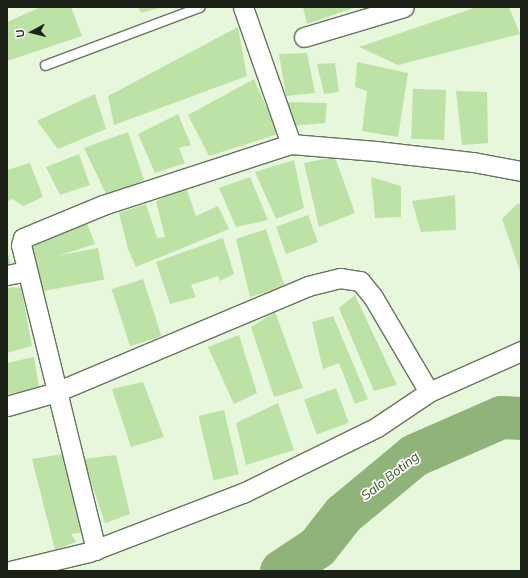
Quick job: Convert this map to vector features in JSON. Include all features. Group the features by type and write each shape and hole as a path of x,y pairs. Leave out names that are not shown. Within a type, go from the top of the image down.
{"street":[{"path":"242,7 291,144"},
{"path":"304,37 404,7"},
{"path":"96,550 27,271 21,245 23,238 103,205 291,144 376,151 473,162 521,171"},
{"path":"7,275 27,271"},
{"path":"7,406 56,392 308,286 340,278 360,280 373,297 429,392"},
{"path":"10,571 96,550 243,493 282,475 388,421 429,392 521,351"}],"lane":[{"path":"45,66 199,7"}],"building":[{"path":"41,7 71,7 82,36 7,61 7,22"},
{"path":"138,7 162,7 141,13"},
{"path":"303,7 356,7 307,24"},
{"path":"477,7 509,7 520,34 398,65 359,47"},
{"path":"238,27 247,76 114,125 108,96"},
{"path":"307,53 315,93 286,96 279,54"},
{"path":"357,62 408,73 398,137 362,131 367,91 355,87"},
{"path":"335,63 339,92 324,94 317,64"},
{"path":"254,79 278,134 209,156 188,115"},
{"path":"413,89 446,90 444,140 411,139"},
{"path":"456,91 487,92 488,143 462,145"},
{"path":"95,94 106,129 58,149 37,121"},
{"path":"285,102 327,103 325,123 292,126"},
{"path":"178,114 191,145 179,148 185,163 155,173 138,134"},
{"path":"128,132 144,180 107,196 84,148"},
{"path":"79,154 90,185 60,195 46,167"},
{"path":"335,157 355,213 319,227 304,163"},
{"path":"294,160 304,208 276,219 255,172"},
{"path":"30,163 43,197 23,206 13,199 7,201 7,170"},
{"path":"250,177 268,220 236,227 219,188"},
{"path":"371,177 401,186 401,217 375,218"},
{"path":"186,187 196,216 218,206 229,229 136,267 128,249 119,213 146,204 157,238 165,237 156,201"},
{"path":"455,195 456,230 421,232 412,201"},
{"path":"517,204 521,204 521,274 502,219"},
{"path":"308,215 318,242 286,254 276,227"},
{"path":"85,218 95,244 36,263 30,242"},
{"path":"266,229 285,287 250,297 236,239"},
{"path":"223,238 234,274 220,281 218,276 191,285 196,297 170,304 156,262"},
{"path":"98,248 104,279 36,293 30,261"},
{"path":"7,251 11,264 7,265"},
{"path":"143,279 162,336 130,346 112,289"},
{"path":"21,287 32,346 7,353 7,288"},
{"path":"355,295 397,385 374,391 339,308"},
{"path":"275,312 303,388 274,397 251,327"},
{"path":"333,316 368,399 355,404 339,363 323,369 312,322"},
{"path":"239,335 257,393 234,404 208,347"},
{"path":"34,357 39,388 7,394 7,363"},
{"path":"143,382 164,437 131,447 112,389"},
{"path":"336,388 349,423 317,434 304,400"},
{"path":"278,403 294,450 246,465 236,423"},
{"path":"224,410 239,474 214,480 199,416"},
{"path":"63,454 81,533 71,534 76,542 55,550 32,459"},
{"path":"116,455 130,514 105,523 83,459"}],"waterway":[{"name":"Salo Boting","path":"281,571 317,547 343,514 414,455 501,417 521,418"}]}
